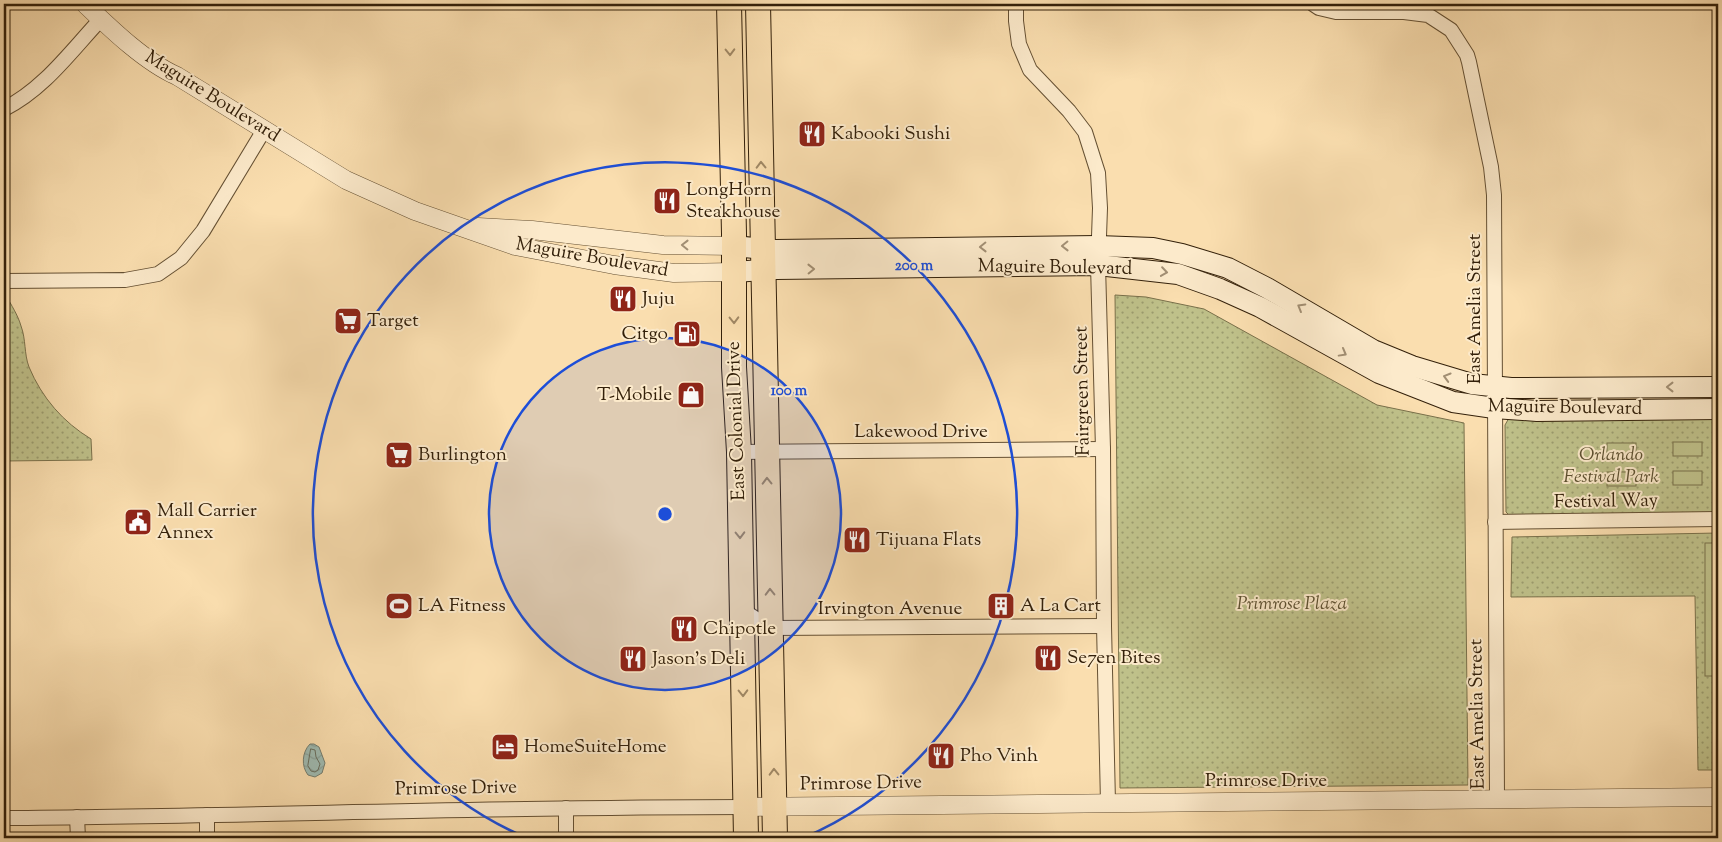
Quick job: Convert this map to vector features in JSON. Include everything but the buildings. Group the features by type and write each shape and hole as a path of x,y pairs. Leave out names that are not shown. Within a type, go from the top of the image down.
{"highway":[{"name":"East Colonial Drive","path":"729,4 734,246 734,367 739,452 746,838"},
{"path":"745,4 745,14 758,32"},
{"name":"East Colonial Drive","path":"758,4 775,838"}],"main road":[{"name":"Maguire Boulevard","path":"734,246 762,260"},
{"name":"Maguire Boulevard","path":"734,272 762,260 1098,256 1153,248 1182,254 1228,268 1268,288 1374,350 1412,366 1450,378 1495,387 1718,387"},
{"name":"Maguire Boulevard","path":"1098,256 1178,274 1220,289 1260,307 1379,374 1453,402 1494,408 1537,410 1717,410"}],"street":[{"name":"Maguire Boulevard","path":"85,4 163,70 177,76 346,180 415,211 515,246 614,265 674,273 734,272"},
{"name":"Fairgreen Street","path":"1016,4 1019,44 1030,70 1069,111 1085,132 1098,173 1108,803"},
{"name":"East Amelia Street","path":"1312,4 1319,8 1336,12 1404,12 1428,15 1451,30 1467,55 1491,167 1494,195 1494,522 1497,800"},
{"path":"4,109 20,101 43,82 101,19"},
{"path":"4,281 124,280 158,274 181,258 203,231 264,130"},
{"name":"Maguire Boulevard","path":"458,226 532,230 663,245 734,246"},
{"name":"Lakewood Drive","path":"739,452 1103,449"},
{"name":"Festival Way","path":"1494,522 1718,519"},
{"path":"742,609 770,628"},
{"name":"Irvington Avenue","path":"770,628 1104,626"},
{"name":"Primrose Drive","path":"4,818 207,816 566,808 1718,797"},
{"path":"566,808 566,838"},
{"path":"207,816 208,838"},
{"path":"77,817 78,838"}],"green space":[{"path":"1323,4 1425,4 1340,7"},
{"path":"4,295 6,295 20,322 24,336 27,362 34,378 54,408 71,425 91,439 92,460 4,461"},
{"name":"Primrose Plaza","path":"1115,295 1146,297 1204,309 1377,405 1464,423 1468,785 1120,788"},
{"name":"Orlando Festival Park","path":"1718,416 1718,515 1510,516 1506,512 1505,425 1509,418"},
{"path":"1673,442 1702,442 1702,456 1673,456"},
{"path":"1607,443 1636,443 1636,457 1607,457"},
{"path":"1673,471 1702,471 1702,485 1673,485"},
{"path":"1607,472 1636,472 1636,486 1607,486"},
{"path":"1718,533 1718,770 1698,770 1695,596 1511,597 1512,537"},
{"path":"1705,543 1718,543 1718,676 1705,676"}],"water":[{"path":"310,744 319,747 325,763 322,773 315,777 308,775 303,763 305,751"}],"place":[{"name":"Kabooki Sushi","path":"812,134"},
{"name":"LongHorn Steakhouse","path":"667,201"},
{"name":"Juju","path":"623,299"},
{"name":"Target","path":"348,321"},
{"name":"Citgo","path":"687,334"},
{"name":"T-Mobile","path":"691,395"},
{"name":"Burlington","path":"399,455"},
{"name":"Mall Carrier Annex","path":"138,522"},
{"name":"Tijuana Flats","path":"857,540"},
{"name":"LA Fitness","path":"399,606"},
{"name":"A La Cart","path":"1001,606"},
{"name":"Chipotle","path":"684,629"},
{"name":"Se7en Bites","path":"1048,658"},
{"name":"Jason's Deli","path":"633,659"},
{"name":"HomeSuiteHome","path":"505,747"},
{"name":"Pho Vinh","path":"941,756"}]}
